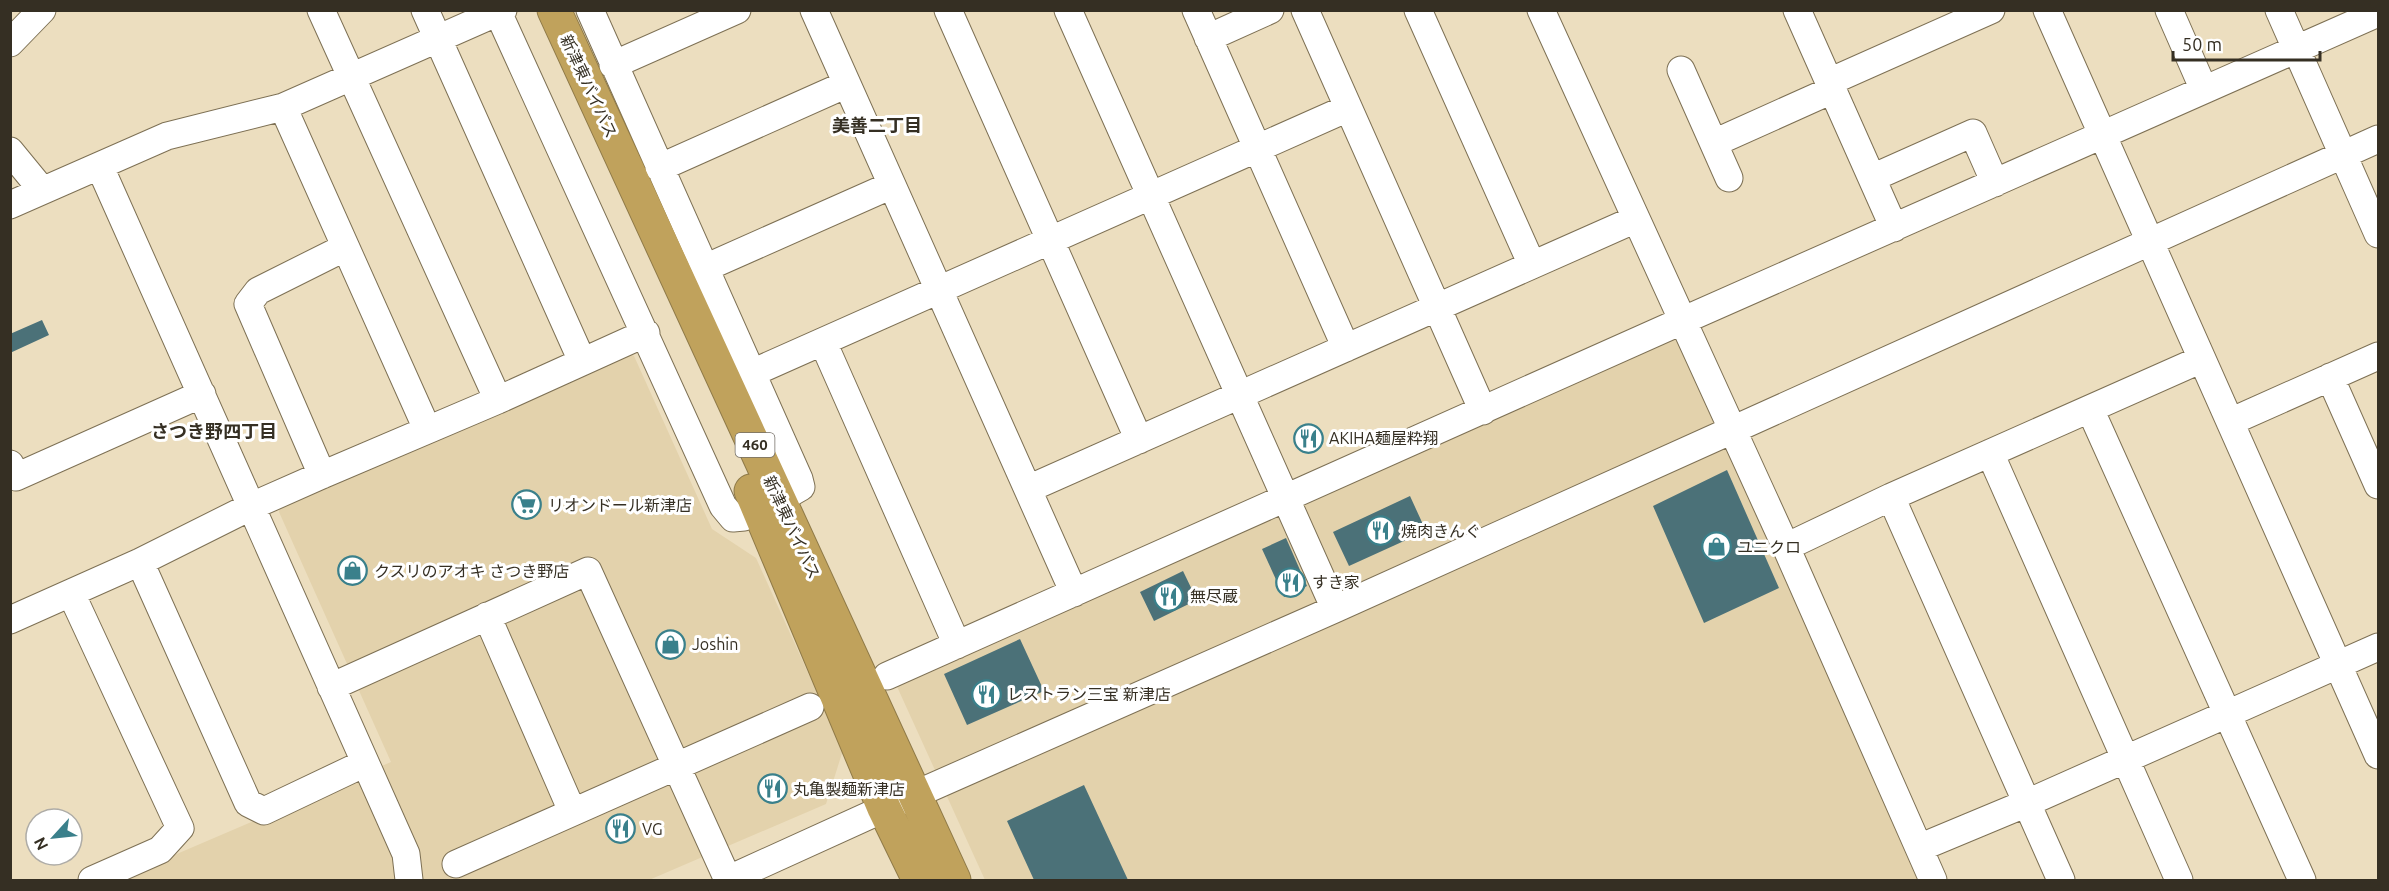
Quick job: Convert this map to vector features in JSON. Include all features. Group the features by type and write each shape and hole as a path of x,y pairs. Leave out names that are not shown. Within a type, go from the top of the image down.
{"highway":[{"name":"新津東バイパス","path":"554,10 770,504 884,808 919,880"},
{"name":"新津東バイパス","path":"507,11 770,504 954,880"}],"street":[{"path":"10,43 42,10"},
{"path":"321,10 498,400"},
{"path":"425,10 582,361"},
{"path":"10,205 167,136 283,107 438,38 507,11 723,506 733,518 744,516 792,494 801,487 799,479 590,10"},
{"path":"613,65 736,10"},
{"path":"814,10 1074,593"},
{"path":"948,10 1140,440"},
{"path":"1068,10 1335,609"},
{"path":"1196,10 1346,348"},
{"path":"1208,38 1270,10"},
{"path":"1418,10 1532,265"},
{"path":"1541,10 1684,320 1933,880"},
{"path":"1797,10 1894,228"},
{"path":"1714,143 1990,10"},
{"path":"2047,10 2379,754"},
{"path":"2169,10 2204,90"},
{"path":"2279,10 2379,234"},
{"path":"1306,11 1483,411"},
{"path":"887,676 2379,12"},
{"path":"1682,70 1730,178"},
{"path":"659,168 848,84"},
{"path":"283,107 344,248 427,429"},
{"path":"752,374 1348,108"},
{"path":"1872,178 1973,133 1995,183"},
{"path":"331,687 588,571 728,880 884,808 1335,609 2379,139"},
{"path":"10,151 42,190"},
{"path":"100,167 406,854 409,880"},
{"path":"705,268 892,185"},
{"path":"1028,489 1636,219"},
{"path":"322,475 248,304 258,291 344,248"},
{"path":"10,620 141,562 252,506 498,400 646,333"},
{"path":"823,342 957,645"},
{"path":"2230,422 2379,356"},
{"path":"1786,547 1891,497 2202,359"},
{"path":"2330,377 2379,485"},
{"path":"12,474 202,394"},
{"path":"2090,409 2302,880"},
{"path":"1990,453 2179,880"},
{"path":"1891,497 2061,880"},
{"path":"141,562 248,803 264,811 364,763"},
{"path":"71,593 180,828 160,850 92,880"},
{"path":"487,616 572,811"},
{"path":"1919,848 2027,803 2379,647"},
{"path":"456,864 810,707"}],"shaded area":[{"path":"1675,333 1919,880 985,880 894,680"},
{"path":"626,352 634,356 712,529 756,558 843,750 826,804 649,880 116,880 391,762 279,512 280,505"}],"building":[{"path":"42,320 49,335 10,353 10,334"},
{"name":"ユニクロ","path":"1727,470 1779,588 1704,623 1653,506"},
{"name":"焼肉きんぐ","path":"1410,496 1426,531 1349,566 1333,532"},
{"path":"1286,538 1307,586 1284,597 1262,549"},
{"name":"無尽蔵","path":"1183,571 1197,600 1154,621 1140,592"},
{"path":"1020,639 1044,691 967,725 944,674"},
{"path":"1084,785 1128,880 1034,880 1007,821"}],"place":[{"name":"AKIHA麺屋粋翔","path":"1308,438"},
{"name":"リオンドール新津店","path":"527,505"},
{"name":"焼肉きんぐ","path":"1380,531"},
{"name":"ユニクロ","path":"1716,547"},
{"name":"クスリのアオキ さつき野店","path":"353,571"},
{"name":"すき家","path":"1291,582"},
{"name":"無尽蔵","path":"1169,596"},
{"name":"Joshin","path":"671,644"},
{"name":"レストラン三宝 新津店","path":"986,694"},
{"name":"丸亀製麺新津店","path":"772,789"},
{"name":"VG","path":"621,829"}],"district":[{"name":"美善二丁目","path":"877,126"},
{"name":"さつき野四丁目","path":"214,432"}]}
